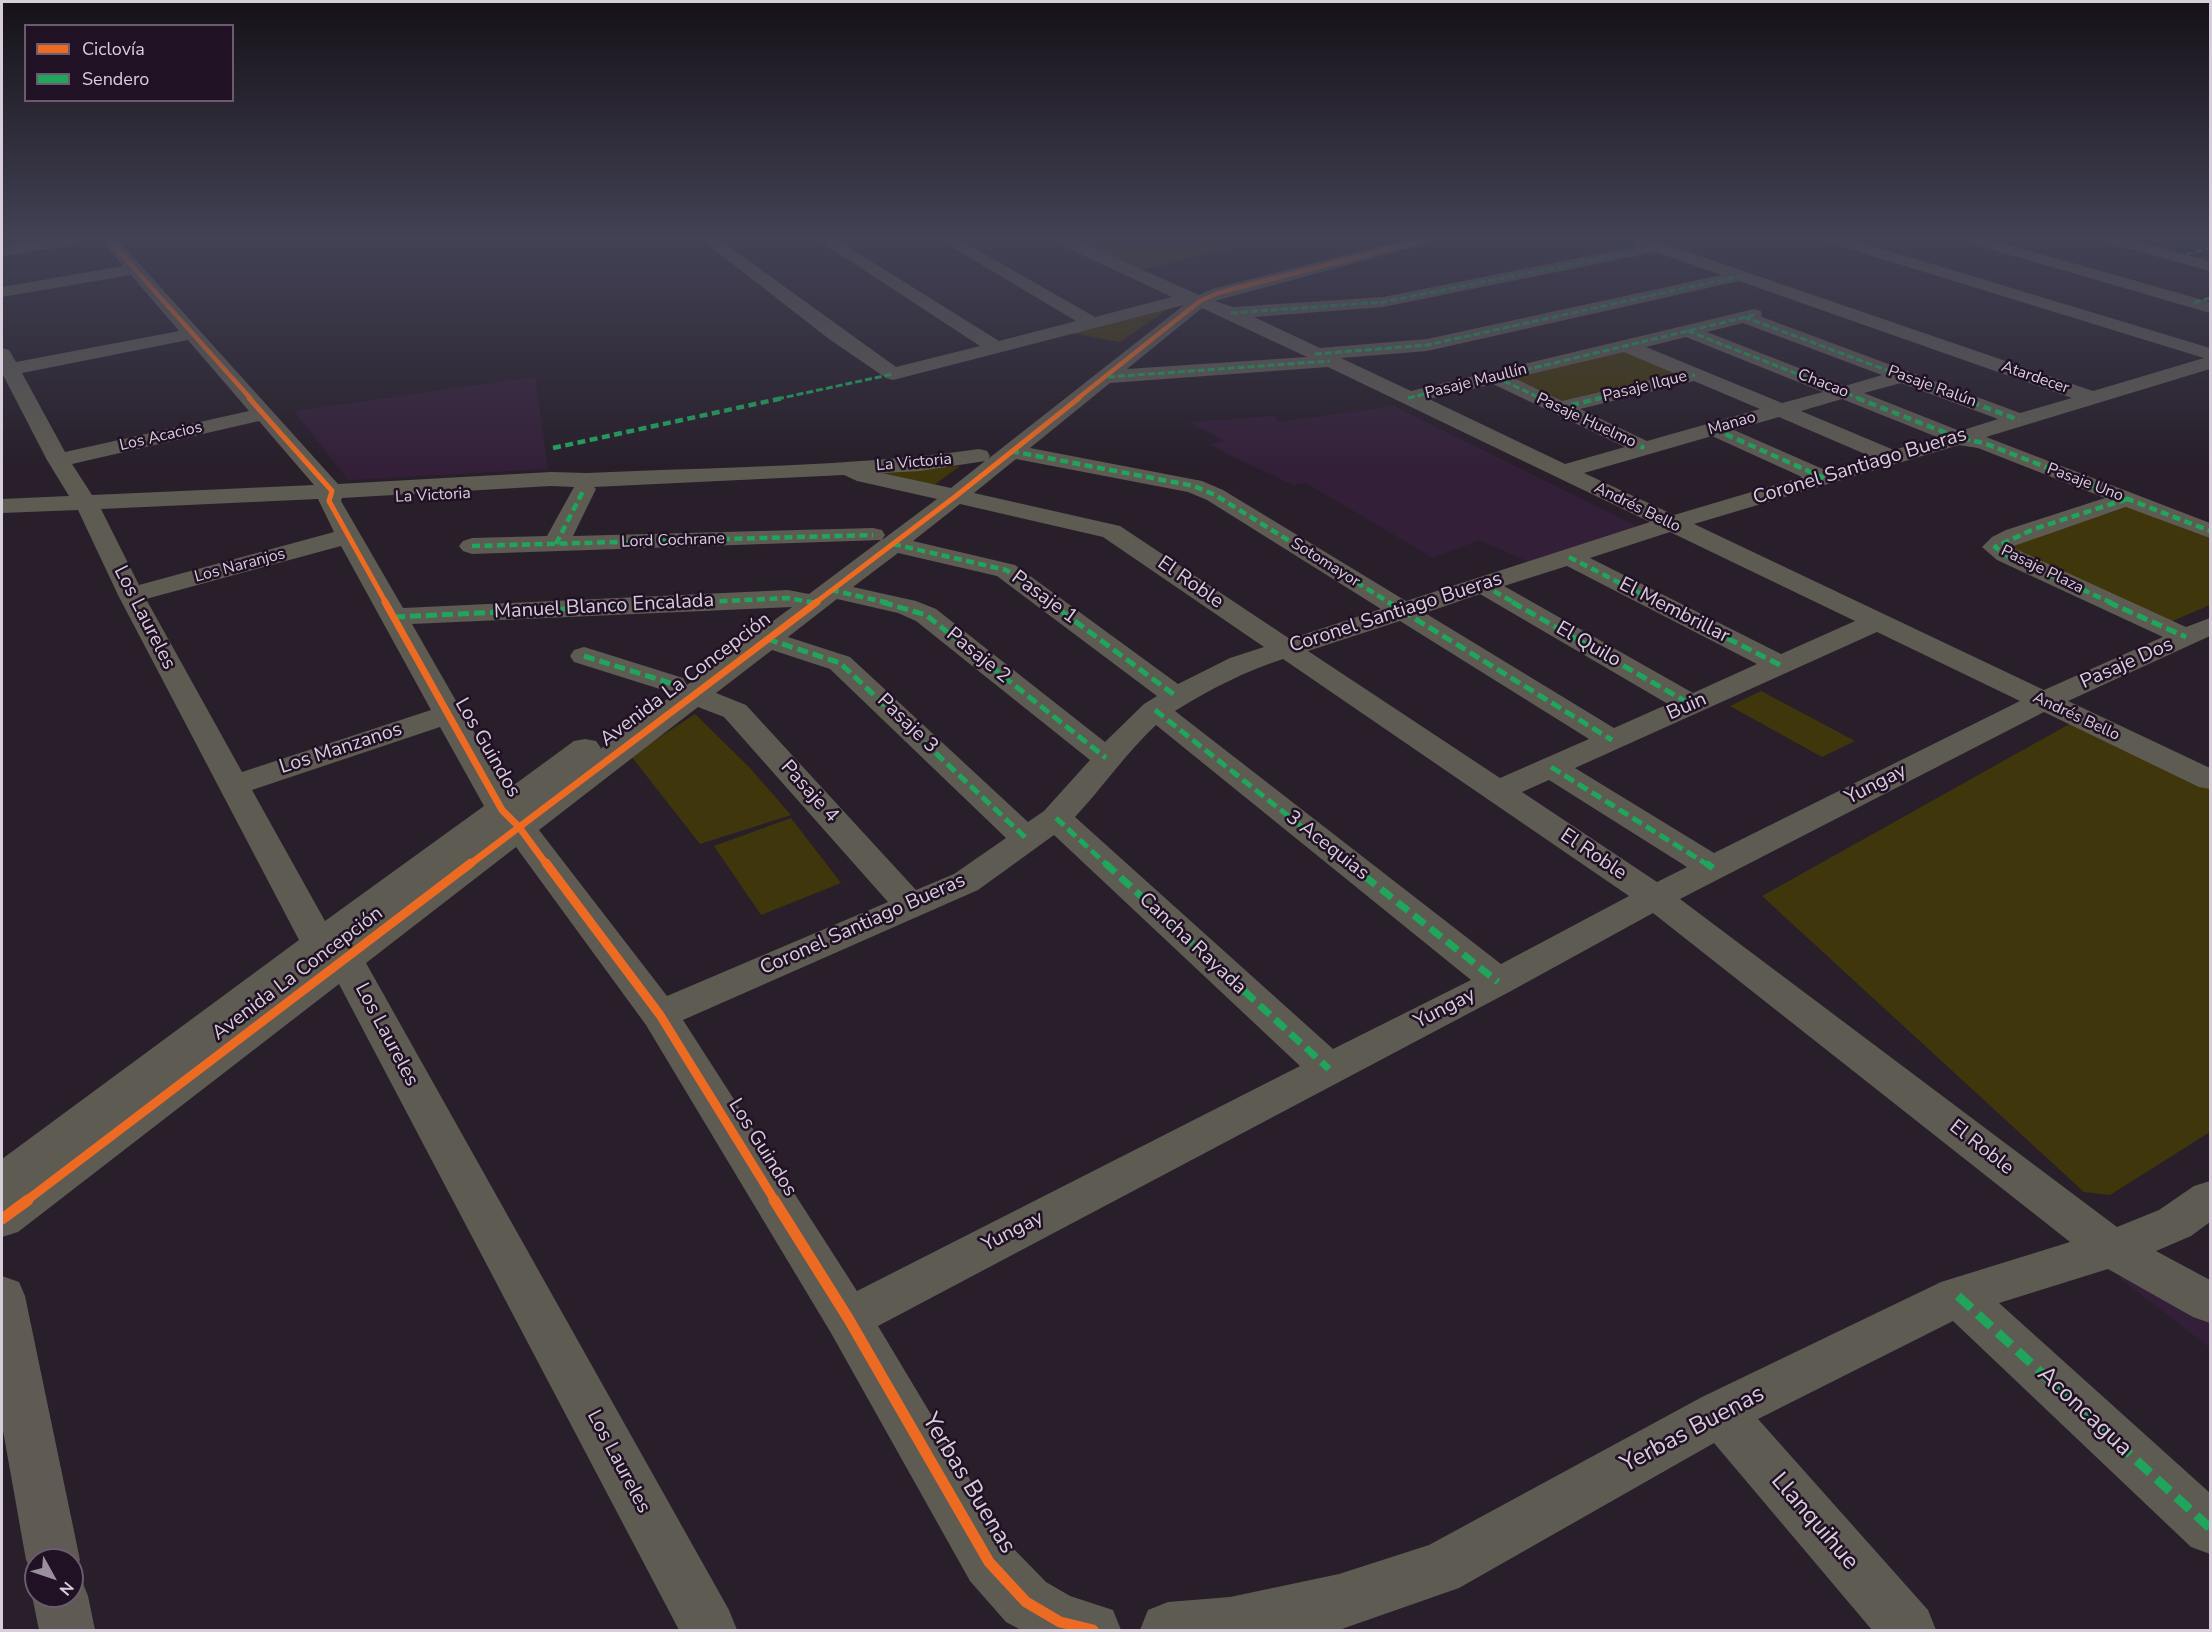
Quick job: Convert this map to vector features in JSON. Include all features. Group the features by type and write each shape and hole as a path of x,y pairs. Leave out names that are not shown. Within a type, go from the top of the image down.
{"main road":[{"path":"2,1296 7,1354 50,1548"},
{"path":"62,1608 67,1630"}],"street":[{"name":"Los Guindos","path":"176,316 263,414 331,496 349,536 448,714 510,819 660,1015 848,1318"},
{"path":"813,316 892,374 1119,316"},
{"path":"947,316 996,347"},
{"path":"1081,316 1091,322"},
{"name":"Avenida La Concepción","path":"944,493 979,456 1173,316"},
{"name":"Avenida La Concepción","path":"2,1182 332,951 683,689 811,597 944,493 1011,451 1105,377 1176,316"},
{"name":"Andrés Bello","path":"1236,316 2211,780"},
{"path":"1105,377 1427,345 1558,316"},
{"name":"Pasaje Maullín","path":"1408,398 1748,316"},
{"name":"Pasaje Ralún","path":"1749,316 2019,420"},
{"name":"Atardecer","path":"1856,316 2093,398"},
{"path":"2087,316 2211,354"},
{"name":"Chacao","path":"1688,331 1959,438"},
{"path":"5,362 192,334"},
{"path":"1627,346 1892,457"},
{"name":"Los Laureles","path":"5,362 58,460 88,507 131,595 234,785 332,951 709,1630"},
{"name":"Coronel Santiago Bueras","path":"660,1015 966,882 1056,818 1088,784 1106,759 1166,703 1240,664 1669,524 2211,363"},
{"name":"Pasaje Ilque","path":"1559,408 1695,375"},
{"name":"Manao","path":"1561,472 1902,376"},
{"name":"Pasaje Huelmo","path":"1495,377 1644,448"},
{"name":"Los Acacios","path":"58,460 263,414"},
{"path":"1714,429 1824,478"},
{"name":"Pasaje Uno","path":"1959,438 1984,443 2211,531"},
{"name":"Sotomayor","path":"1011,451 1194,486 1215,495 1612,740"},
{"name":"La Victoria","path":"2,506 88,507 331,496 584,489 856,472 979,456"},
{"name":"La Victoria","path":"331,496 551,479 587,480 856,472 944,493"},
{"path":"556,544 584,489"},
{"name":"El Roble","path":"944,493 1111,531 1655,897 2112,1249 2211,1303"},
{"name":"Pasaje Plaza","path":"2127,499 1998,541 1995,547 2006,555 2198,632"},
{"name":"La Victoria","path":"2,516 88,507"},
{"name":"Los Naranjos","path":"131,595 349,536"},
{"name":"Avenida La Concepción","path":"683,689 767,639 811,597 883,539"},
{"name":"Lord Cochrane","path":"472,546 883,539"},
{"name":"Pasaje 1","path":"883,539 1006,570 1166,703"},
{"name":"El Membrillar","path":"1569,556 1780,666"},
{"name":"El Quilo","path":"1483,585 1692,705"},
{"name":"Manuel Blanco Encalada","path":"394,617 811,597"},
{"name":"Pasaje 2","path":"811,597 906,607 926,615 1106,759"},
{"name":"Buin","path":"1498,791 1876,622"},
{"name":"Pasaje Dos","path":"2043,701 2198,632"},
{"name":"Pasaje 3","path":"767,639 840,663 1028,840"},
{"name":"Pasaje 4","path":"584,656 683,689 735,711 912,907"},
{"name":"Yungay","path":"848,1318 1498,982 1655,897 2043,701"},
{"name":"3 Acequias","path":"1166,703 1498,982"},
{"name":"Los Manzanos","path":"234,785 448,714"},
{"path":"1551,767 1713,868"},
{"name":"Cancha Rayada","path":"1056,818 1329,1069"},
{"name":"Avenida La Concepción","path":"2,1219 332,951"},
{"name":"Yerbas Buenas","path":"1168,1630 1230,1625 1339,1602 1440,1569 1720,1413 1958,1296 2112,1249 2175,1223 2211,1199"},
{"name":"Aconcagua","path":"1958,1296 2211,1528"},
{"name":"Yerbas Buenas","path":"848,1318 989,1562 1026,1602 1060,1623 1093,1630"},
{"name":"Llanquihue","path":"1720,1413 1908,1630"}],"shaded area":[{"path":"1136,316 1158,316 1120,342 1072,333"},
{"path":"1630,349 1688,374 1560,405 1506,379"},
{"path":"535,377 548,469 348,480 294,411"},
{"path":"1394,406 1636,526 1635,531 1529,562 1479,540 1433,558 1306,483 1293,485 1225,453 1210,444 1224,441 1191,422 1274,416 1279,422"},
{"path":"960,466 934,485 877,472 880,471"},
{"path":"2133,505 2210,534 2210,605 2170,622 2015,549 2014,545"},
{"path":"1761,691 1855,741 1822,757 1730,706"},
{"path":"695,714 749,767 791,815 700,844 631,756"},
{"path":"2073,722 2210,788 2210,1132 2110,1195 2084,1192 1762,896"},
{"path":"791,818 841,883 761,915 714,846"},
{"path":"2118,1277 2147,1279 2210,1317 2210,1348"}],"marked path":[{"path":"1315,354 1427,345 1558,316"},
{"path":"1408,398 1749,316"},
{"path":"1744,317 2019,420"},
{"path":"1688,331 1959,438 1984,443 2210,531"},
{"path":"1108,377 1330,361"},
{"path":"553,448 893,374"},
{"path":"1559,408 1695,375"},
{"path":"1495,377 1644,448"},
{"path":"1714,429 1824,478"},
{"path":"1011,451 1194,486 1215,495 1612,740"},
{"path":"556,544 584,489"},
{"path":"2127,499 2034,529 2001,542 1995,547 2006,555 2186,637"},
{"path":"472,546 873,535"},
{"path":"893,544 1006,570 1176,696"},
{"path":"1569,557 1780,665"},
{"path":"1483,585 1692,705"},
{"path":"831,590 906,607 926,615 1106,758"},
{"path":"394,617 788,598 815,603"},
{"path":"767,639 840,663 1028,840"},
{"path":"584,656 673,684"},
{"path":"1155,710 1498,982"},
{"path":"1551,767 1713,868"},
{"path":"1056,818 1329,1069"},
{"path":"1958,1296 2210,1528"}],"cycle path":[{"path":"177,316 332,491 329,501 502,810 519,827 660,1015 848,1318 989,1562 1026,1602 1060,1622 1093,1630"},
{"path":"2,1219 956,496 1181,316"}]}
